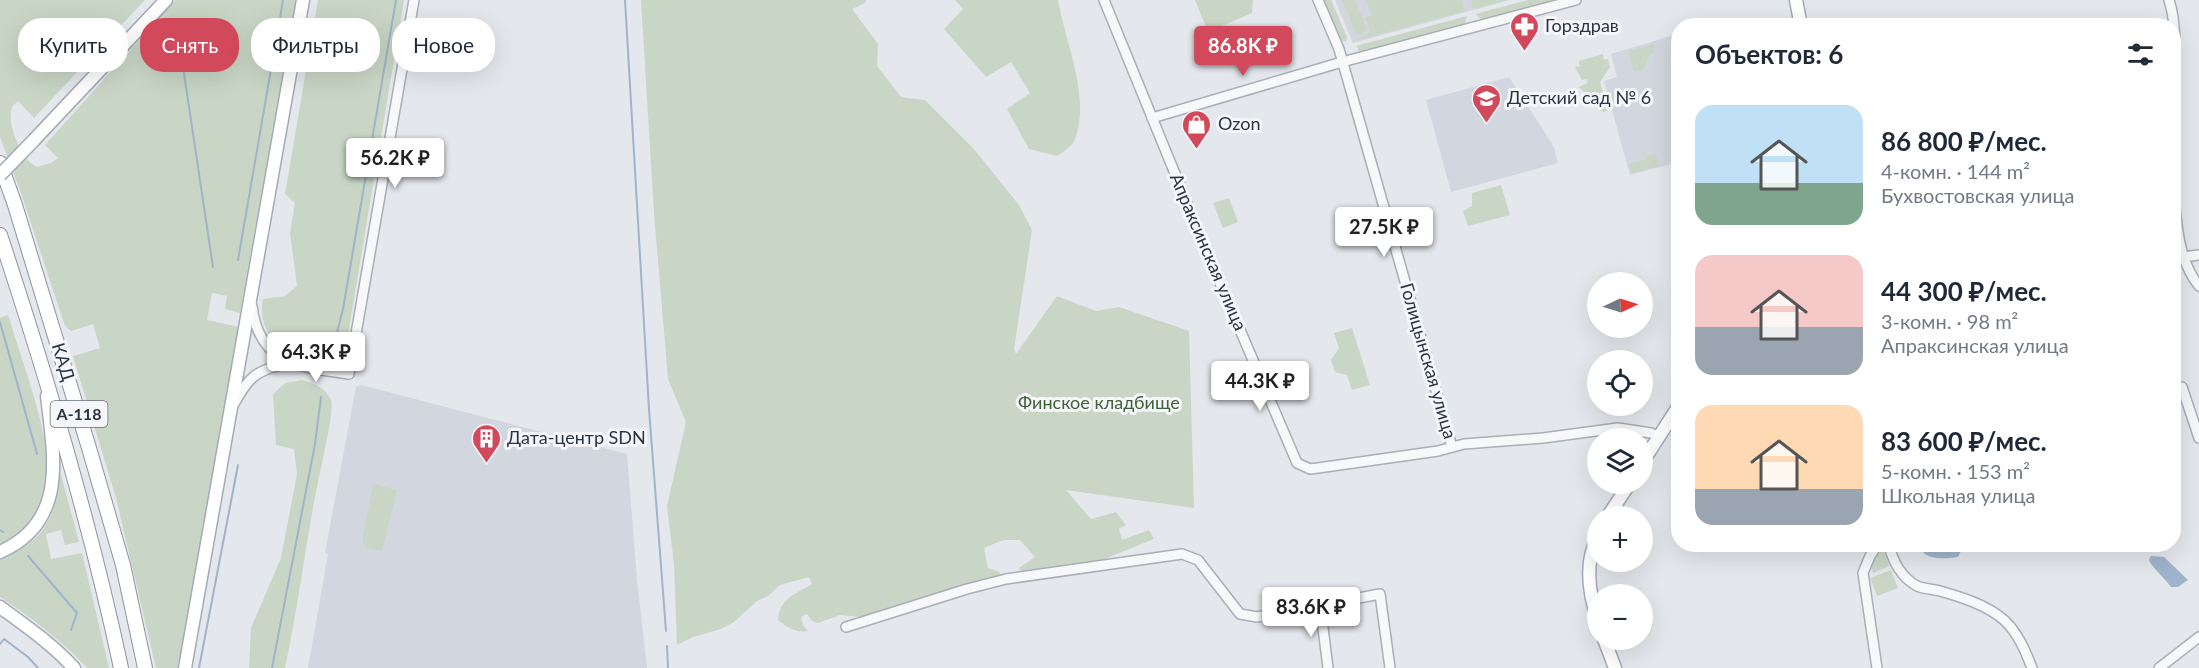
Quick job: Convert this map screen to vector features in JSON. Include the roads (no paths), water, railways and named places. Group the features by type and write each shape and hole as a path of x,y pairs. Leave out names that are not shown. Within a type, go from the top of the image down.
{"highway":[{"name":"КАД","path":"0,165 15,205 90,447 123,565 145,668"},
{"name":"КАД","path":"0,235 44,375 100,572 121,668"}],"main road":[{"path":"0,176 154,0"},
{"path":"0,165 32,138 166,0"},
{"path":"184,668 303,0"},
{"path":"1796,0 1799,18"},
{"path":"0,552 15,545 29,534 43,516 52,490 54,459 44,375"},
{"path":"1653,448 1671,419"},
{"path":"0,607 60,652 74,668"},
{"path":"1608,650 1615,668"}],"street":[{"path":"231,409 244,385 256,374 269,367 288,363 349,374 414,0"},
{"name":"Апраксинская улица","path":"1104,0 1297,463 1310,469 1438,451 1464,444 1543,438 1618,428 1651,433 1660,437"},
{"name":"Голицынская улица","path":"1318,0 1339,49 1452,447"},
{"path":"1152,118 1342,62 1576,0"},
{"path":"2169,0 2174,18"},
{"path":"2181,258 2199,255"},
{"path":"2181,262 2199,286"},
{"path":"251,298 254,320 260,337 269,349 288,363"},
{"path":"2182,387 2199,438"},
{"path":"1873,552 1863,573 1877,668"},
{"path":"1891,552 1902,574 1918,586 1938,590 1969,601 2003,619 2018,636 2032,668"},
{"path":"846,627 1006,579 1182,554 1198,560 1240,614 1257,617 1380,594 1390,668"},
{"path":"1320,604 1328,668"},
{"path":"2159,668 2199,637"}],"water":[{"path":"1923,552 1960,552 1958,557 1935,558"},
{"path":"2151,556 2164,557 2188,580 2178,587 2171,587 2149,560"}],"waterway":[{"path":"238,260 283,0"},
{"path":"332,352 343,309 396,0"},
{"path":"625,0 649,409 666,631"},
{"path":"184,72 213,267"},
{"path":"0,322 37,454"},
{"path":"272,668 315,444 321,397"},
{"path":"199,668 238,465"},
{"path":"28,556 77,613 71,630"},
{"path":"0,644 4,639 28,657 38,668"},
{"path":"667,646 668,668"}],"place":[{"name":"Горздрав","path":"1524,52"},
{"name":"Детский сад № 6","path":"1486,124"},
{"name":"Ozon","path":"1197,150"},
{"name":"Дата-центр SDN","path":"486,464"}],"park label":[{"name":"Финское кладбище","path":"1099,403"}]}
